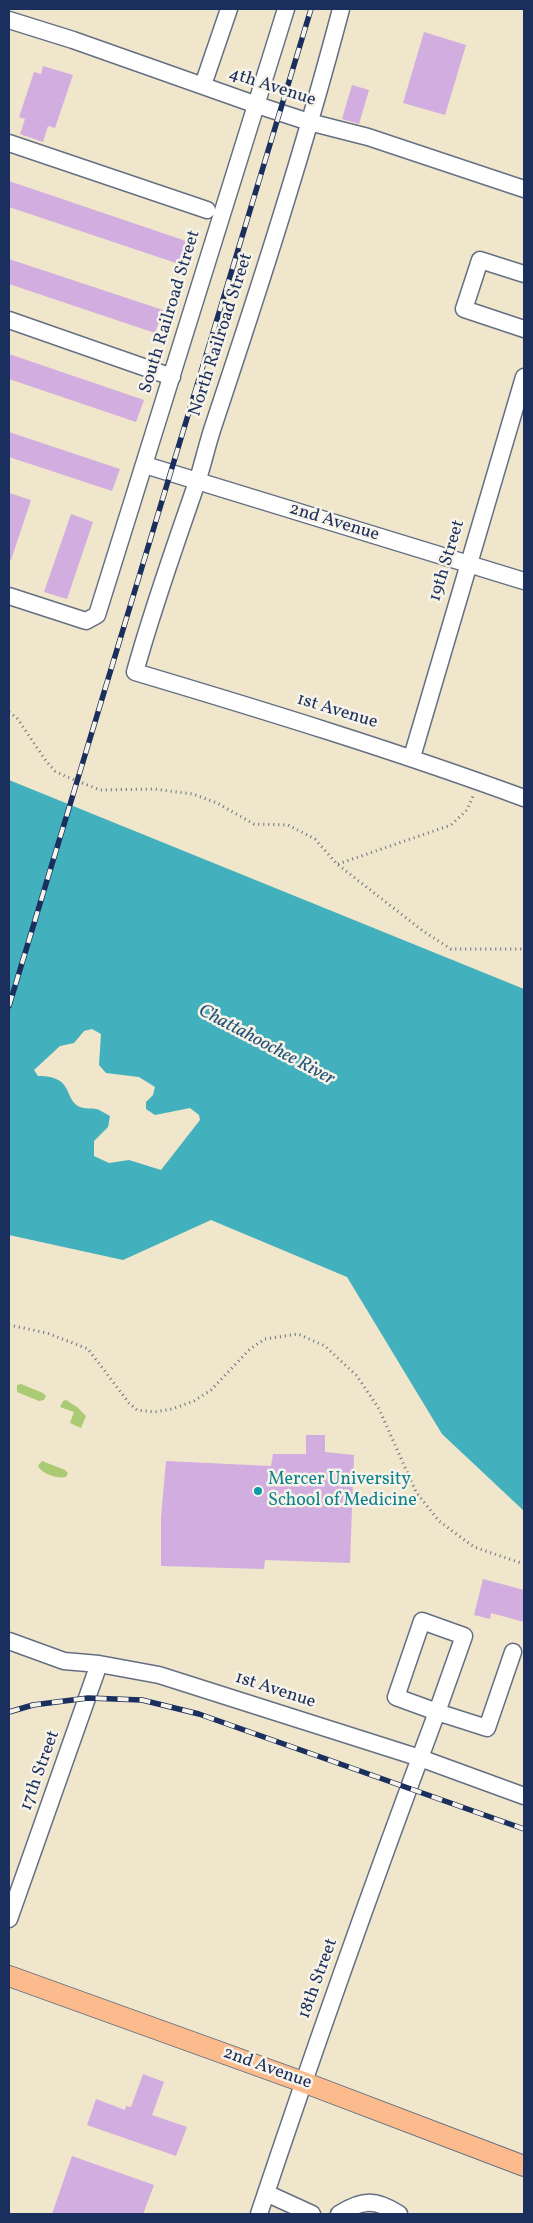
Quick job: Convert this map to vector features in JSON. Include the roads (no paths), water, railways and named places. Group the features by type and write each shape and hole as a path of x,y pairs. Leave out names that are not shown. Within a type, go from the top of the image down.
{"main road":[{"name":"2nd Avenue","path":"9,1976 303,2082 524,2166"}],"street":[{"path":"203,86 229,9"},
{"name":"South Railroad Street","path":"9,596 86,621 97,615 286,9"},
{"name":"North Railroad Street","path":"134,672 175,542 197,481 309,122 341,9"},
{"name":"4th Avenue","path":"9,20 257,105 309,122 368,137 524,189"},
{"path":"9,143 207,210"},
{"path":"524,274 480,260 464,309 524,330"},
{"path":"9,320 172,377"},
{"name":"19th Street","path":"412,757 524,378"},
{"name":"2nd Avenue","path":"145,464 524,581"},
{"name":"1st Avenue","path":"134,672 412,757 524,798"},
{"path":"437,1712 464,1636 422,1621 396,1697 437,1712 488,1728 513,1652"},
{"name":"1st Avenue","path":"9,1641 64,1661 99,1664 159,1675 420,1758 524,1796"},
{"name":"17th Street","path":"9,1919 99,1664"},
{"name":"18th Street","path":"259,2214 303,2082 437,1712"},
{"path":"266,2193 312,2214"},
{"path":"339,2214 352,2207 369,2202 384,2204 399,2214"}],"water":[{"name":"Chattahoochee River","path":"9,780 524,989 524,1511 442,1434 347,1277 211,1220 123,1260 9,1235","holes":["92,1029 101,1034 99,1065 106,1073 139,1077 155,1087 153,1095 146,1102 146,1109 155,1115 190,1108 199,1115 200,1120 161,1170 129,1160 109,1163 94,1156 94,1141 108,1127 110,1116 98,1110 80,1107 71,1099 63,1084 50,1077 38,1076 34,1070 60,1046 74,1043 84,1031"]}],"railway":[{"path":"9,1006 311,9"},
{"path":"9,1712 33,1705 88,1698 142,1700 199,1714 524,1829"}],"place":[{"name":"Mercer University School of Medicine","path":"258,1491"}]}
